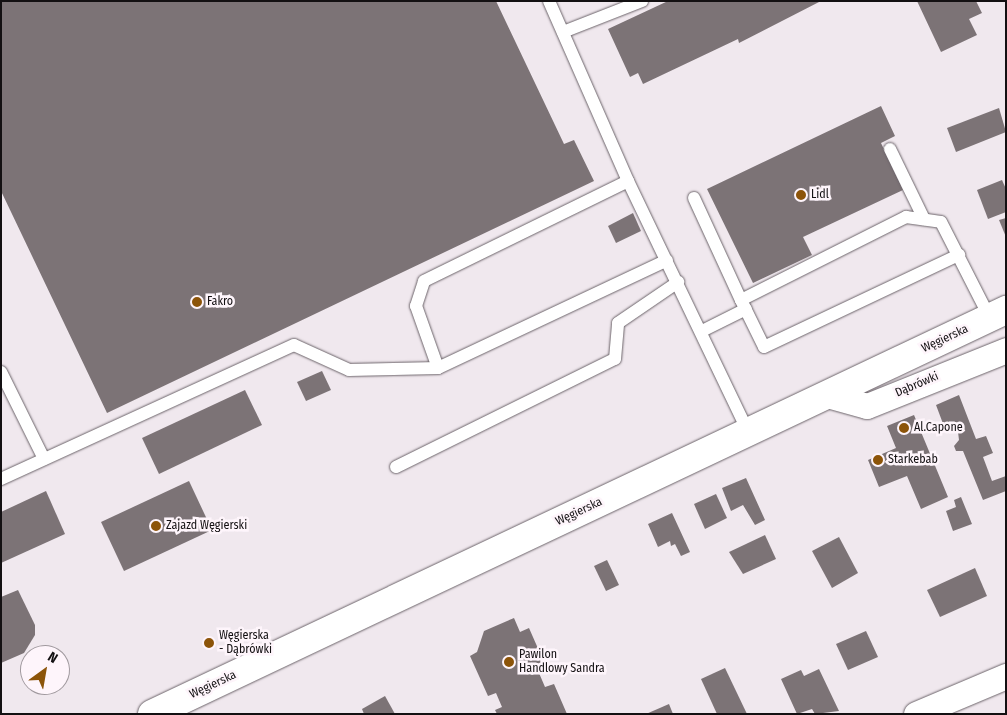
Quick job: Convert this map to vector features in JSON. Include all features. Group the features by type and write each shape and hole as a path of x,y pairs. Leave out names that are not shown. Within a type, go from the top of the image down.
{"main road":[{"name":"Węgierska","path":"152,714 998,314"}],"street":[{"name":"Dąbrówki","path":"827,395 868,406 1006,350"},
{"path":"916,714 1006,676"}],"lane":[{"path":"549,1 628,181 702,331 748,431"},
{"path":"563,32 642,1"},
{"path":"890,149 924,219"},
{"path":"438,368 416,306 424,282 628,181"},
{"path":"694,198 764,347 959,255"},
{"path":"702,331 743,304 906,217 942,222 959,255 998,314"},
{"path":"1,479 294,345 349,370 438,368 667,260"},
{"path":"396,467 615,359 618,323 678,282"},
{"path":"1,372 44,459"}],"building":[{"name":"Fakro","path":"1,1 496,1 564,144 574,140 594,181 107,413 1,191"},
{"path":"668,1 821,1 739,43 738,39 643,84 638,73 630,77 608,29"},
{"path":"917,1 976,1 982,13 969,19 977,35 941,52"},
{"name":"Lidl","path":"881,106 895,136 881,143 903,190 803,237 812,255 753,283 707,189"},
{"path":"999,108 1006,132 956,152 947,128"},
{"path":"1002,180 1006,189 1006,212 988,219 977,190"},
{"path":"633,213 641,231 616,243 608,226"},
{"path":"1006,218 1006,237 999,220"},
{"path":"322,371 331,390 306,401 297,382"},
{"path":"245,390 262,425 159,474 142,438"},
{"path":"959,395 976,439 986,436 993,453 983,457 992,481 1006,476 1006,491 983,500 963,451 956,451 954,446 959,440 957,424 945,429 936,405"},
{"path":"914,415 948,497 921,509 907,476 879,487 868,460 896,448 887,426"},
{"path":"746,478 765,520 755,525 743,505 731,511 722,488"},
{"name":"Zajazd Węgierski","path":"189,481 212,530 124,571 101,522"},
{"path":"46,491 65,534 1,563 1,512"},
{"path":"716,494 727,518 705,529 694,504"},
{"path":"961,497 972,524 953,531 946,511 956,507 954,500"},
{"path":"672,513 690,552 681,556 675,544 671,546 670,541 658,547 648,524"},
{"path":"765,535 776,559 743,574 729,552"},
{"path":"839,537 858,573 832,588 812,551"},
{"path":"607,560 619,585 606,591 594,566"},
{"path":"975,568 987,596 940,617 927,590"},
{"path":"18,590 35,625 35,635 29,645 20,645 20,655 1,663 1,597"},
{"name":"Pawilon Handlowy Sandra","path":"514,618 520,632 529,628 547,669 539,673 545,687 554,684 567,714 497,714 495,710 502,707 496,693 488,696 470,656 477,652 484,631"},
{"path":"866,631 878,657 848,670 836,644"},
{"path":"725,668 747,714 717,714 701,679"},
{"path":"819,669 839,711 815,714 812,709 797,714 781,679 801,670 804,676"},
{"path":"385,696 395,714 364,714 362,709"},
{"path":"669,704 673,714 646,714"}],"place":[{"name":"Lidl","path":"801,195"},
{"name":"Fakro","path":"197,302"},
{"name":"Al.Capone","path":"904,428"},
{"name":"Starkebab","path":"878,460"},
{"name":"Zajazd Węgierski","path":"156,526"},
{"name":"Węgierska - Dąbrówki","path":"209,643"},
{"name":"Pawilon Handlowy Sandra","path":"509,662"}]}
